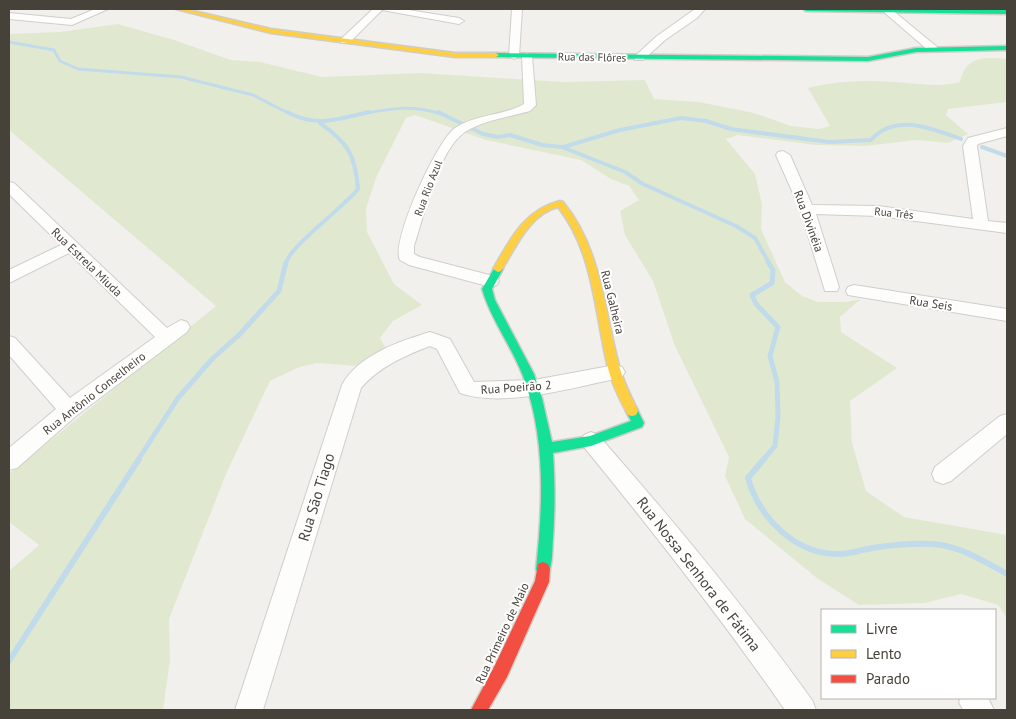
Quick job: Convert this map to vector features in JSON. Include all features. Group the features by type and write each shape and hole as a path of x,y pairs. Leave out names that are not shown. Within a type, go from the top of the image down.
{"street":[{"path":"9,16 72,22 104,9"},
{"name":"Rua das Flôres","path":"179,9 249,26 455,55 868,59 933,49 1007,48"},
{"path":"345,41 378,9"},
{"path":"386,9 459,21"},
{"path":"514,56 517,9"},
{"path":"639,58 661,38 694,16 700,9"},
{"path":"806,9 1007,12"},
{"path":"888,11 933,49"},
{"name":"Rua Rio Azul","path":"491,280 415,261 409,259 405,252 441,152 453,136 467,127 526,108 530,105 527,56"},
{"path":"981,223 970,146 973,141 1007,132"},
{"name":"Rua Divinéia","path":"783,155 807,209 831,287"},
{"name":"Rua Estrela Miuda","path":"9,186 71,246 173,332"},
{"name":"Rua Galheira","path":"491,280 517,239 537,214 552,203 564,206 575,220 596,286 615,372 638,423 591,441 548,448"},
{"name":"Rua Três","path":"807,209 878,211 981,223 1007,228"},
{"path":"9,277 71,246"},
{"name":"Rua Primeiro de Maio","path":"479,710 501,671 542,582 548,520 548,448 534,388 522,359 490,303 487,289 491,280"},
{"name":"Rua Seis","path":"854,291 1007,315"},
{"name":"Rua Antônio Conselheiro","path":"9,461 69,410 173,332"},
{"name":"Rua São Tiago","path":"248,710 352,385 372,365 430,339 444,344"},
{"path":"9,343 69,410"},
{"name":"Rua Poeirão 2","path":"444,344 468,388 534,388 615,372"},
{"path":"943,474 1007,422"},
{"name":"Rua Nossa Senhora de Fátima","path":"591,441 667,531 738,620 802,710"}],"green space":[{"path":"118,24 174,40 231,60 260,62 322,77 420,73 563,82 645,80 654,99 699,102 754,113 791,126 818,129 830,126 808,88 840,82 861,81 936,85 952,84 960,82 966,67 977,60 991,58 1007,59 1007,102 948,109 946,115 968,134 948,143 917,140 865,146 815,145 738,135 726,139 755,174 762,204 761,229 785,282 802,296 818,302 845,302 861,299 840,317 841,332 897,368 850,401 852,443 866,491 904,517 1007,535 1007,618 998,605 961,594 925,603 859,605 818,579 745,519 725,476 729,457 675,346 653,281 625,235 620,211 639,200 629,186 611,179 581,160 486,140 415,115 406,118 376,178 366,209 367,232 394,284 422,305 393,321 380,338 387,350 358,366 316,363 297,368 270,381 226,474 169,619 170,660 163,710 9,710 9,571 39,545 9,522 9,474 216,306 9,130 9,34 60,32"}],"waterway":[{"path":"9,42 54,50 60,61 78,69 181,77 253,95 290,114"},
{"path":"363,114 402,108 421,109 441,114"},
{"path":"287,112 308,120 318,121 328,121 369,112"},
{"path":"438,112 483,134 498,137 510,135 542,145 562,147 625,172 643,184 736,226 755,238 769,263"},
{"path":"563,147 620,130 681,118 706,121 731,129 829,142 871,140 891,127 902,125 926,127 961,139"},
{"path":"286,263 298,246 358,189 355,167 344,143 320,123"},
{"path":"982,147 1007,156"},
{"path":"138,460 178,398 212,359 239,335 279,291 286,262"},
{"path":"763,460 775,446 778,417 777,382 770,356 778,327 756,304 752,295 772,283 773,270 768,262"},
{"path":"9,661 139,459"},
{"path":"764,459 748,478 753,492 770,519 781,531 807,548 838,554 895,545 943,545 981,559 1007,574"}],"traffic: fast":[{"path":"806,9 1007,12"},
{"path":"496,55 868,59 916,50 1007,48"},
{"path":"498,269 487,289 500,322 528,374 536,398 546,446 548,495 543,569"},
{"path":"548,448 591,441 638,423 632,411"}],"traffic: slow":[{"path":"179,9 271,31 455,55 496,55"},
{"path":"498,269 516,239 531,220 550,206 560,204 572,218 589,258 614,369 632,411"}],"traffic: jam":[{"path":"479,710 501,671 542,582 543,569"}]}
